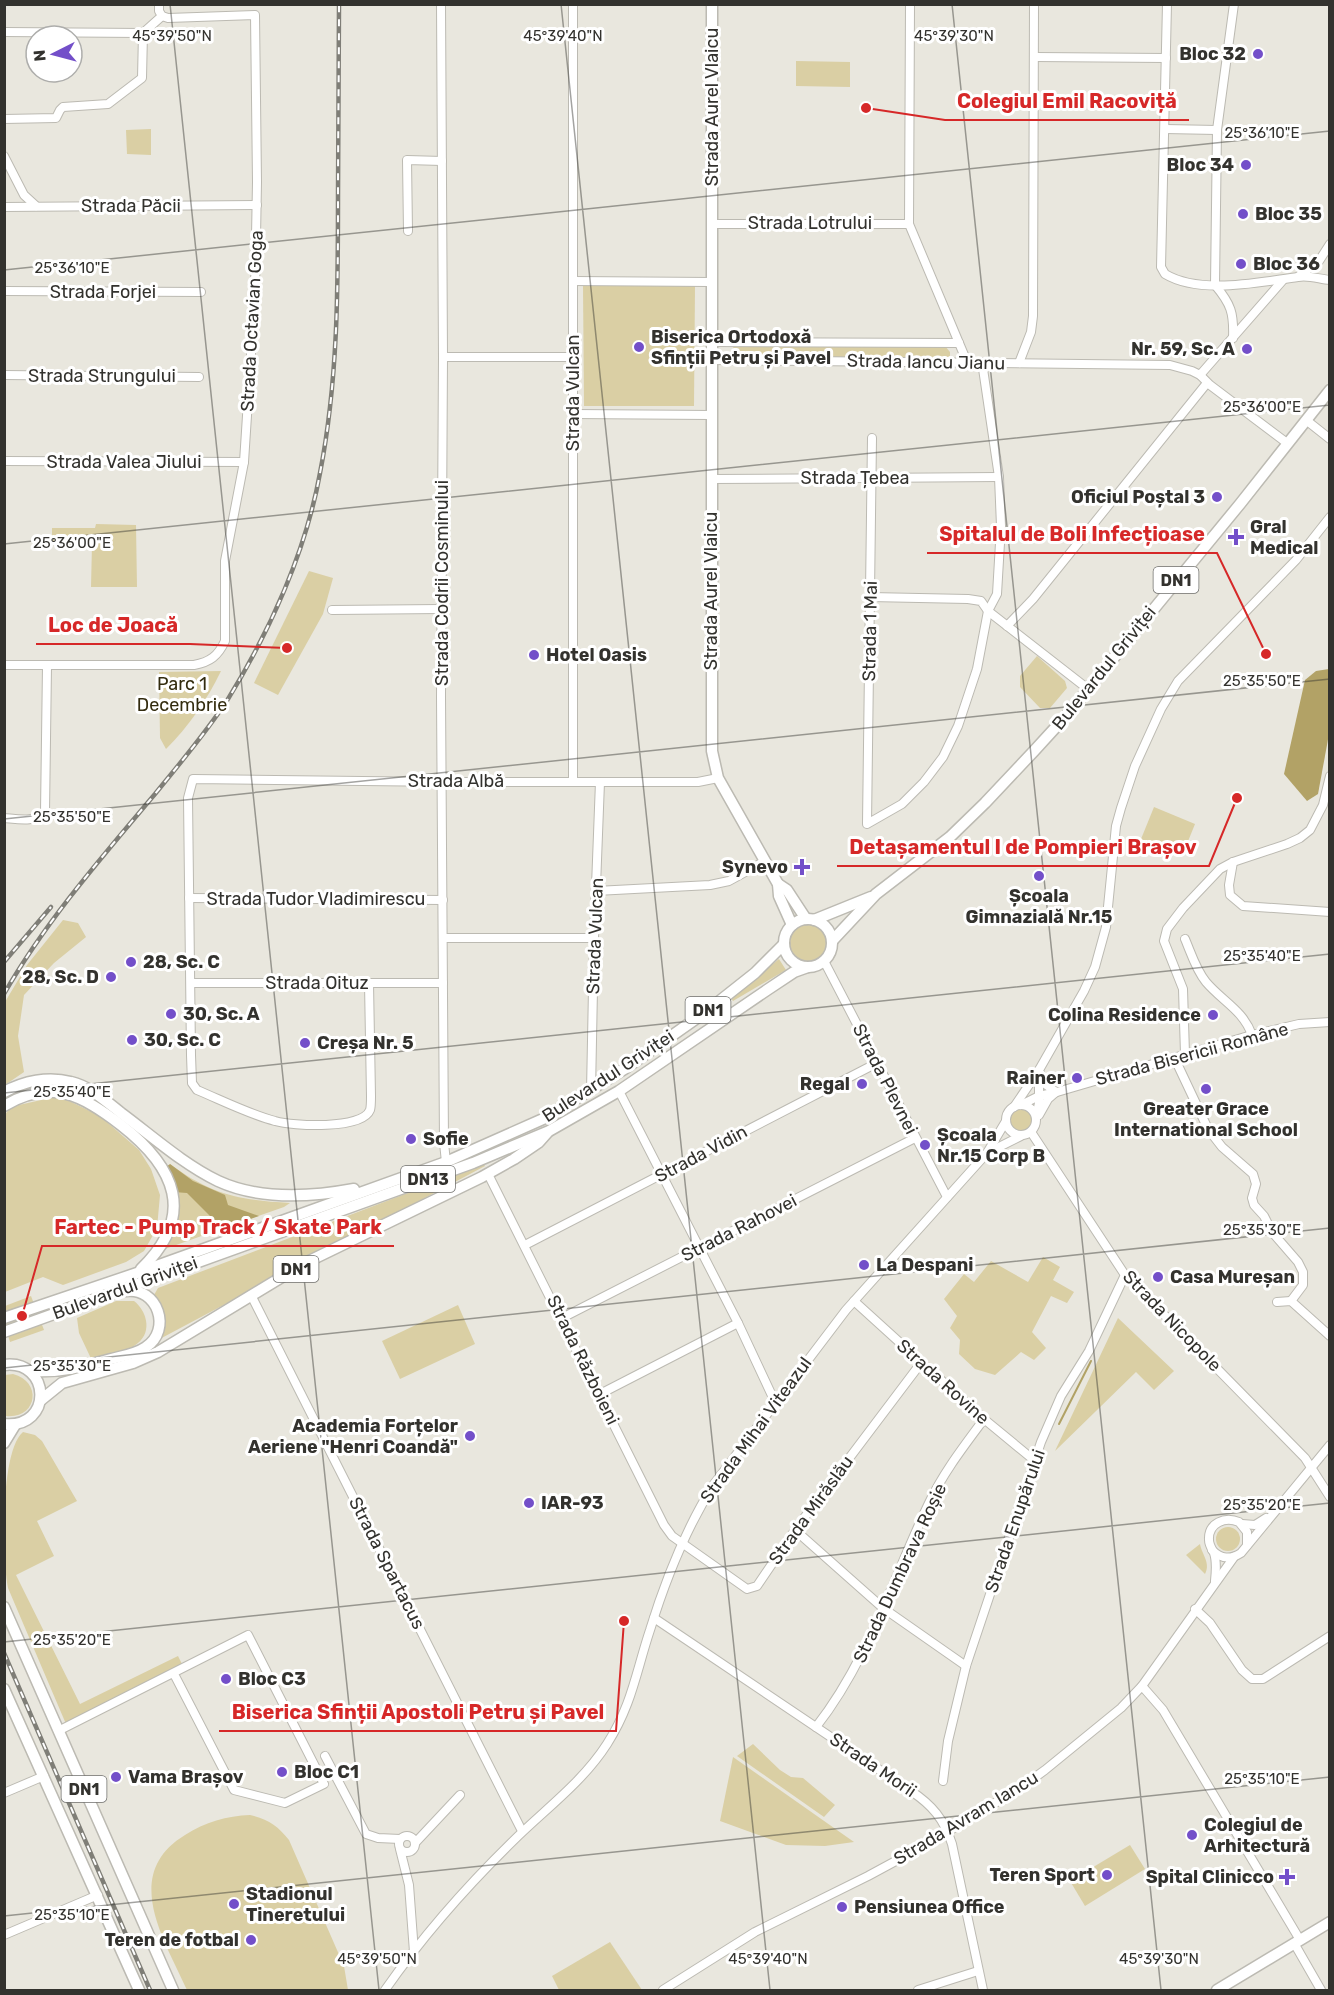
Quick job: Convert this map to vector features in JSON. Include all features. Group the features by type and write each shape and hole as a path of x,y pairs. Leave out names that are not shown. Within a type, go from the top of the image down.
{"main road":[{"name":"Strada Aurel Vlaicu","path":"712,4 711,736 713,761 718,778 778,884 779,896 792,925"},
{"name":"Bulevardul Griviței","path":"832,941 876,894 950,837 1034,751 1240,504 1329,390"},
{"name":"Strada Aurel Vlaicu","path":"778,884 787,890 810,919"},
{"name":"Bulevardul Griviței","path":"810,919 876,894"},
{"name":"DN1","path":"784,944 786,933 792,925 810,919"},
{"path":"810,919 826,928 832,941"},
{"name":"DN1","path":"808,967 816,966 824,961 830,952 832,941"},
{"name":"Bulevardul Griviței","path":"4,1318 137,1273 446,1162 543,1119 591,1091 727,997 755,974 784,944"},
{"path":"784,944 785,951 793,962 808,967"},
{"name":"Bulevardul Griviței","path":"4,1332 473,1163 549,1131 619,1091 794,972 808,967"},
{"name":"DN1","path":"4,1092 28,1082 43,1080 59,1080 80,1085 103,1099 176,1155 220,1182 243,1189 292,1195 387,1183"},
{"path":"4,1106 18,1098 42,1092 52,1091 75,1095 114,1120 155,1156 168,1178 173,1206 172,1219 160,1248 137,1273"},
{"name":"Bulevardul Griviței","path":"10,1425 32,1417 41,1400 62,1383 143,1359 305,1263 488,1173 539,1142 549,1131"},
{"path":"4,1354 9,1365 30,1371 70,1371 135,1352 153,1342 160,1322 156,1306 149,1296 133,1290 111,1294"},
{"path":"30,1371 39,1384 41,1400"},
{"path":"4,1443 10,1425"},
{"name":"DN1","path":"4,1607 173,1990"},
{"path":"4,1689 139,1990"},
{"path":"1217,1990 1329,1922"}],"street":[{"path":"4,32 143,33 162,16 159,4"},
{"name":"Strada Codrii Cosminului","path":"441,4 443,357 441,609 446,1162"},
{"name":"Strada Vulcan","path":"573,4 573,781"},
{"path":"910,4 909,224 967,362"},
{"path":"1019,363 1031,332 1033,316 1034,4"},
{"path":"1167,4 1161,267 1165,274 1185,282 1215,285 1283,280 1299,276 1315,277 1320,280 1329,279"},
{"path":"1233,338 1234,322 1230,304 1215,285 1217,130 1234,4"},
{"name":"Strada Octavian Goga","path":"4,665 194,665 209,661 220,651 225,641 225,561 244,462 255,292 255,15 168,18 162,16"},
{"path":"4,119 56,118 63,107 108,104 142,78 143,33"},
{"path":"1035,57 1166,58"},
{"path":"1165,129 1217,130"},
{"path":"4,156 24,195 36,206"},
{"path":"408,231 407,160 442,161"},
{"name":"Strada Păcii","path":"4,207 256,205"},
{"name":"Strada Lotrului","path":"711,224 909,224"},
{"path":"1315,277 1313,270 1329,244"},
{"path":"1299,276 1317,262 1329,263"},
{"path":"1283,280 1200,375 1207,383 1287,443"},
{"path":"573,281 711,282"},
{"name":"Strada Forjei","path":"4,291 201,292"},
{"name":"Strada Iancu Jianu","path":"711,342 959,343"},
{"path":"443,357 572,357"},
{"name":"Strada Iancu Jianu","path":"711,360 1162,364 1200,375"},
{"path":"981,362 999,477 1001,526 998,594 988,611"},
{"name":"Strada Strungului","path":"4,375 199,377"},
{"path":"1007,626 1033,599 1207,383"},
{"path":"573,414 711,415"},
{"path":"1306,420 1329,439"},
{"name":"Strada 1 Mai","path":"872,438 867,824 902,804 924,782 943,757 958,726 977,669 988,611"},
{"name":"Strada Valea Jiului","path":"4,461 244,462"},
{"name":"Strada Țebea","path":"711,479 999,477"},
{"path":"1039,1070 1039,1096 1035,1127 1027,1134 1011,1132 1006,1120 1008,1112 1018,1106 1084,991 1095,967 1106,927 1116,826 1135,766 1161,709 1178,681 1296,560 1329,517"},
{"path":"870,597 968,599 981,602 988,611 1088,689"},
{"path":"332,610 441,609"},
{"path":"4,818 33,819 42,816 45,812 47,666"},
{"path":"1185,1054 1183,989 1164,936 1183,908 1213,874 1233,862 1287,844 1310,830 1323,805 1329,776"},
{"name":"Strada Albă","path":"193,779 698,782 718,778"},
{"name":"Strada Tudor Vladimirescu","path":"193,779 188,798 189,898 192,1083 197,1090 272,1120 308,1125 356,1121 370,1111 369,983"},
{"name":"Strada Vulcan","path":"591,1091 600,782"},
{"path":"596,891 710,885 736,878 765,861"},
{"path":"1233,862 1229,885 1230,895 1236,902 1244,906 1329,912"},
{"name":"Strada Tudor Vladimirescu","path":"189,898 443,900"},
{"path":"443,938 594,938"},
{"path":"1185,939 1206,982 1234,1006 1248,1023 1252,1035"},
{"name":"Strada Plevnei","path":"824,961 947,1197"},
{"name":"Strada Oituz","path":"191,983 443,983"},
{"name":"Strada Bisericii Române","path":"1018,1106 1039,1096 1252,1035 1299,1024 1329,1022"},
{"path":"1174,1057 1208,1129 1222,1147 1252,1174 1256,1184 1252,1198 1254,1205 1264,1216 1276,1238 1298,1262 1303,1272 1303,1285 1291,1301"},
{"name":"Strada Vidin","path":"525,1245 877,1063"},
{"path":"1036,1119 1048,1099 1056,1092 1045,1084 1039,1070"},
{"path":"619,1091 738,1323 775,1402"},
{"path":"1018,1106 1030,1109 1036,1119"},
{"name":"Strada Mihai Viteazul","path":"385,1990 414,1952 494,1860 596,1760 615,1732 634,1689 654,1618 681,1543 695,1514 714,1484 854,1301 987,1153 1006,1120"},
{"name":"Strada Mihai Viteazul","path":"987,1153 1018,1136 1027,1134"},
{"name":"Strada Nicopole","path":"1027,1134 1125,1275 1305,1458 1329,1497"},
{"name":"Strada Rahovei","path":"561,1318 915,1138"},
{"name":"Strada Războieni","path":"488,1173 664,1525 681,1543"},
{"name":"Strada Enupărului","path":"943,1781 948,1741 966,1666 1035,1461 1050,1420 1070,1380 1089,1351 1125,1275"},
{"name":"Strada Spartacus","path":"251,1295 522,1831"},
{"name":"Strada Rovine","path":"854,1301 984,1419 1035,1461"},
{"path":"1276,1302 1291,1301 1329,1336"},
{"path":"600,1394 738,1323"},
{"name":"Strada Mirăslău","path":"681,1543 744,1587 751,1589 756,1586 795,1530 921,1363"},
{"name":"Strada Dumbrava Roșie","path":"816,1726 834,1704 854,1670 937,1487 984,1419"},
{"path":"1212,1550 1220,1556 1234,1557 1243,1552 1329,1445"},
{"path":"1215,1582 1216,1567 1209,1537 1214,1525 1228,1519 1242,1524 1255,1525 1272,1515"},
{"path":"1242,1524 1247,1532 1247,1545"},
{"path":"795,1530 883,1608 966,1666"},
{"name":"Strada Avram Iancu","path":"663,1990 755,1932 868,1876 948,1832 1045,1770 1121,1708 1142,1686 1234,1557"},
{"path":"1195,1609 1210,1623 1242,1670 1252,1679 1263,1679 1329,1636"},
{"name":"Strada Morii","path":"654,1618 925,1801 940,1817 948,1832 983,1990"},
{"path":"58,1731 248,1635 324,1784 285,1803 234,1790 174,1674"},
{"path":"1142,1686 1163,1710 1297,1941 1321,1990"},
{"path":"325,1756 366,1834 378,1838 400,1839 410,1836 415,1843"},
{"path":"4,1792 44,1776"},
{"path":"400,1849 405,1852 414,1848 415,1843 460,1795"},
{"path":"400,1839 398,1844 409,1885 414,1952"},
{"path":"4,1935 98,1895"},
{"path":"918,1990 978,1971"}],"green space":[{"path":"796,61 850,62 850,87 796,86"},
{"path":"151,129 151,155 127,154 126,130"},
{"path":"583,286 695,286 694,406 584,406"},
{"path":"734,346 945,346 950,356 944,360 734,357 732,350"},
{"path":"96,524 136,525 137,587 91,587 92,544 52,545 52,528 95,528"},
{"path":"309,571 333,578 323,614 278,695 254,683"},
{"path":"1037,656 1065,681 1067,688 1050,708 1040,708 1020,687 1020,676"},
{"name":"Parc 1 Decembrie","path":"221,671 197,712 166,749 160,738 159,672"},
{"path":"1154,807 1195,824 1182,856 1141,839"},
{"path":"63,920 78,923 86,937 54,963 24,995 18,1036 24,1072 5,1085 5,1002 27,965"},
{"path":"808,924 821,930 827,943 821,956 808,962 795,956 789,943 795,930"},
{"path":"779,959 786,970 733,1001 731,998"},
{"path":"59,1096 100,1116 139,1150 151,1169 160,1195 157,1228 144,1251 126,1262 63,1285 43,1277 5,1292 5,1115 10,1107"},
{"path":"1021,1109 1029,1112 1032,1120 1029,1128 1021,1131 1013,1128 1010,1120 1013,1112"},
{"path":"170,1164 199,1183 227,1194 241,1198 290,1203 162,1250 173,1229"},
{"path":"484,1164 485,1166 156,1341 158,1304 154,1295 158,1288"},
{"path":"1043,1257 1060,1267 1053,1280 1074,1292 1067,1303 1051,1296 1032,1332 1046,1348 1034,1360 1021,1352 995,1375 975,1369 959,1354 960,1340 950,1328 957,1316 944,1299 964,1274 974,1282 991,1261 1028,1282"},
{"path":"31,1296 44,1330 10,1342 5,1326 5,1306"},
{"path":"116,1301 134,1301 138,1305 146,1321 145,1333 133,1347 95,1367 79,1333 77,1318"},
{"path":"458,1305 475,1344 400,1379 382,1341"},
{"path":"1118,1318 1174,1371 1154,1390 1136,1372 1055,1451"},
{"path":"13,1374 23,1378 29,1384 32,1399 30,1406 24,1412 6,1416 5,1375"},
{"path":"23,1432 35,1435 42,1441 77,1501 37,1521 54,1556 16,1575 80,1704 178,1656 183,1666 66,1724 8,1588 4,1531 7,1482 10,1460"},
{"path":"1228,1527 1237,1530 1240,1539 1237,1548 1228,1551 1219,1548 1216,1539 1219,1530"},
{"path":"1200,1544 1207,1563 1205,1574 1186,1555"},
{"path":"753,1744 780,1770 791,1777 803,1778 835,1805 824,1817 737,1756"},
{"path":"733,1757 854,1842 825,1846 786,1845 720,1821"},
{"name":"Stadionul Tineretului","path":"250,1815 272,1824 289,1840 344,1966 348,1990 187,1990 159,1929 153,1908 151,1888 155,1868 166,1851 193,1830 216,1820"},
{"name":"Teren Sport","path":"1130,1845 1145,1869 1085,1906 1070,1881"},
{"path":"610,1942 642,1990 559,1990 552,1976"}],"shaded area":[{"path":"1329,669 1329,734 1318,794 1307,801 1284,774 1305,680 1316,671"},
{"path":"170,1164 193,1181 225,1195 228,1205 259,1216 223,1229 187,1193 174,1192 166,1167"}],"waterway":[{"path":"1059,1424 1091,1361"}],"railway":[{"path":"4,994 56,916 220,712 272,618 306,532 320,473 334,369 338,265 339,4"},
{"path":"4,962 51,907"},
{"path":"4,1653 150,1990"}],"place":[{"name":"Bloc 32","path":"1258,54"},
{"name":"Colegiul Emil Racoviță","path":"866,108"},
{"name":"Bloc 34","path":"1246,165"},
{"name":"Bloc 35","path":"1243,214"},
{"name":"Bloc 36","path":"1241,264"},
{"name":"Biserica Ortodoxă Sfinții Petru și Pavel","path":"639,347"},
{"name":"Nr. 59, Sc. A","path":"1247,349"},
{"name":"Oficiul Poștal 3","path":"1217,497"},
{"name":"Gral Medical","path":"1236,537"},
{"name":"Loc de Joacă","path":"287,648"},
{"name":"Spitalul de Boli Infecțioase","path":"1266,654"},
{"name":"Hotel Oasis","path":"534,655"},
{"name":"Detașamentul I de Pompieri Brașov","path":"1237,798"},
{"name":"Synevo","path":"802,867"},
{"name":"Școala Gimnazială Nr.15","path":"1039,876"},
{"name":"28, Sc. C","path":"131,962"},
{"name":"28, Sc. D","path":"111,977"},
{"name":"30, Sc. A","path":"171,1014"},
{"name":"Colina Residence","path":"1213,1015"},
{"name":"30, Sc. C","path":"132,1040"},
{"name":"Creșa Nr. 5","path":"305,1043"},
{"name":"Rainer","path":"1077,1078"},
{"name":"Regal","path":"862,1084"},
{"name":"Greater Grace International School","path":"1206,1089"},
{"name":"Sofie","path":"411,1139"},
{"name":"Școala Nr.15 Corp B","path":"925,1145"},
{"name":"La Despani","path":"864,1265"},
{"name":"Casa Mureșan","path":"1158,1277"},
{"name":"Fartec - Pump Track / Skate Park","path":"22,1316"},
{"name":"Academia Forțelor Aeriene \"Henri Coandă\"","path":"470,1436"},
{"name":"IAR-93","path":"529,1503"},
{"name":"Biserica Sfinții Apostoli Petru și Pavel","path":"624,1621"},
{"name":"Bloc C3","path":"226,1679"},
{"name":"Bloc C1","path":"282,1772"},
{"name":"Vama Brașov","path":"116,1777"},
{"name":"Colegiul de Arhitectură","path":"1192,1835"},
{"name":"Teren Sport","path":"1107,1875"},
{"name":"Spital Clinicco","path":"1287,1877"},
{"name":"Stadionul Tineretului","path":"234,1904"},
{"name":"Pensiunea Office","path":"842,1907"},
{"name":"Teren de fotbal","path":"251,1940"}]}
